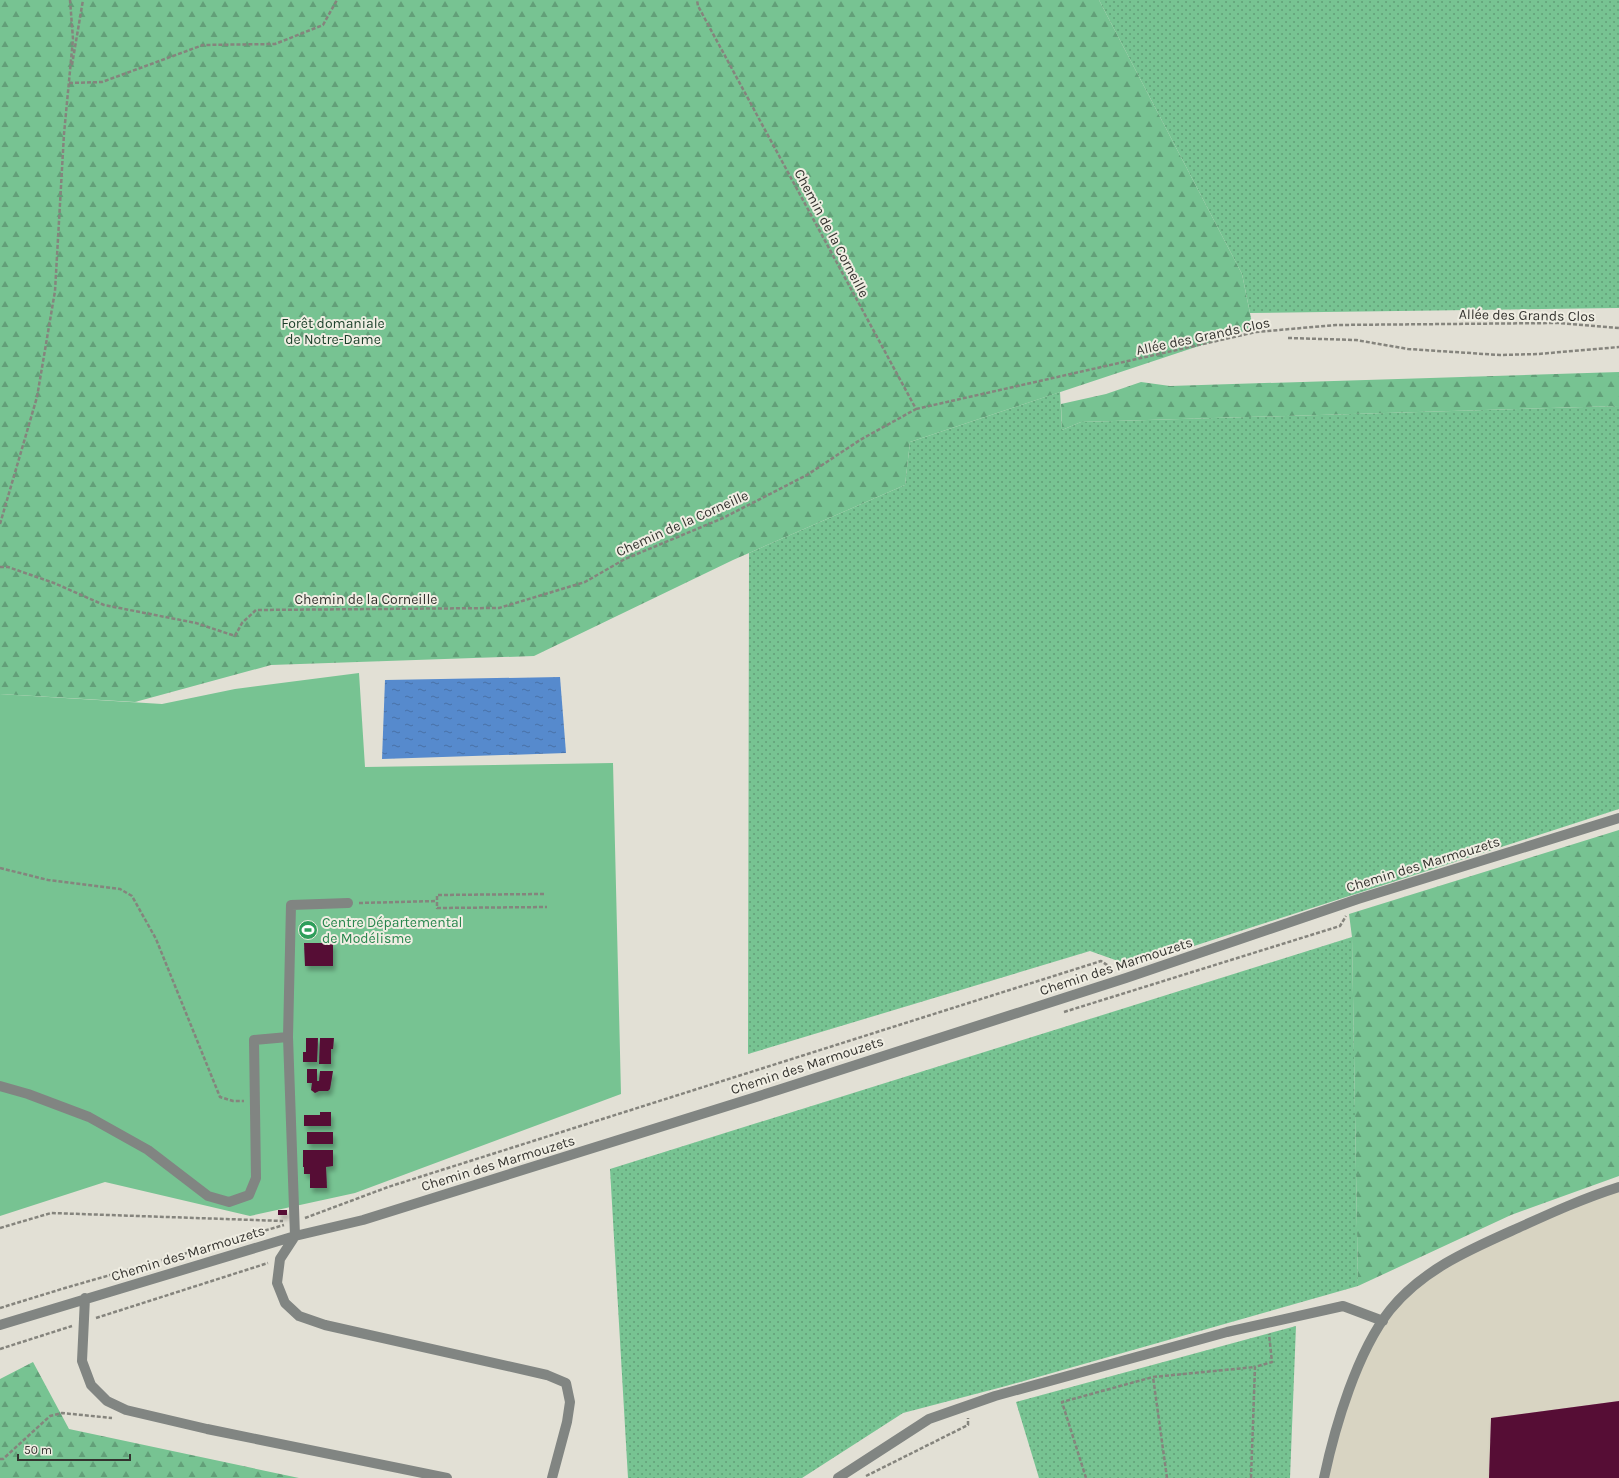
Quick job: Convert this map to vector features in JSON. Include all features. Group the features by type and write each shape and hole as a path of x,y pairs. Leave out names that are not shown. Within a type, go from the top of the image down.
{"street":[{"name":"Chemin des Marmouzets","path":"0,1325 85,1298 295,1236 377,1216 778,1090 1126,978 1358,899 1619,818"},
{"path":"348,903 291,905 288,1037 295,1236 280,1259 277,1283 285,1303 299,1316 325,1325 547,1375 566,1383 570,1402 567,1422 552,1478"},
{"path":"0,1086 28,1094 89,1118 148,1150 208,1196 229,1202 249,1195 256,1178 254,1040 288,1037"},
{"path":"1324,1478 1340,1415 1363,1356 1390,1310 1411,1287 1434,1269 1455,1257 1560,1209 1619,1187"},
{"path":"85,1298 82,1361 91,1385 107,1401 126,1410 207,1429 447,1478"},
{"path":"838,1478 929,1419 995,1396 1227,1332 1343,1306 1383,1321"}],"path":[{"path":"0,524 37,397 51,322 55,291 64,134 73,39 70,0"},
{"path":"69,84 83,0"},
{"path":"69,84 102,82 204,45 275,44 323,25 337,0"},
{"name":"Chemin de la Corneille","path":"0,567 8,567 54,583 104,604 196,623 235,636 242,623 256,610 498,608 585,582 625,559 723,518 807,475 860,440 916,409 698,6 697,0"},
{"name":"Allée des Grands Clos","path":"916,409 1256,332 1336,325 1558,323 1619,328"},
{"path":"1288,338 1356,340 1408,349 1500,355 1538,354 1619,347"},
{"path":"0,868 48,880 120,889 132,896 156,939 220,1097 233,1101 255,1100"},
{"path":"544,894 437,895 437,908 547,907"},
{"path":"348,903 437,901"},
{"path":"0,1308 294,1222 388,1186 1101,961 1126,978"},
{"path":"0,1228 51,1213 294,1222"},
{"path":"0,1349 280,1259"},
{"path":"1086,1478 1062,1402 1153,1377 1255,1367 1272,1362 1267,1323"},
{"path":"1251,1478 1255,1367"},
{"path":"1153,1377 1167,1478"},
{"path":"863,1478 886,1465 968,1425 966,1406"},
{"path":"0,1459 3,1459 50,1416 62,1413 114,1418"}],"shaded area":[{"path":"1619,1187 1619,1478 1324,1478 1340,1415 1383,1321 1434,1269"}],"green space":[{"name":"Forêt domaniale de Notre-Dame","path":"0,0 1099,0 1242,274 1253,328 910,442 905,485 733,560 534,656 271,665 135,702 0,694"},
{"path":"1099,0 1619,0 1619,308 1250,313 1242,274"},
{"path":"1619,372 1619,406 1081,422 1062,430 1061,404 1106,394 1141,382 1170,386"},
{"path":"1060,392 1062,430 1081,422 1619,406 1619,809 1132,966 1090,951 748,1054 749,553 905,485 910,442"},
{"name":"Centre Départemental de Modélisme","path":"359,673 365,767 613,763 621,1094 355,1193 250,1216 105,1182 0,1216 0,694 162,704 235,689"},
{"path":"1619,830 1619,1176 1511,1215 1358,1286 1352,937 1349,914"},
{"path":"1352,937 1358,1286 1006,1386 903,1413 802,1478 628,1478 610,1169"},
{"path":"1296,1326 1290,1478 1039,1478 1016,1402"},
{"path":"33,1362 69,1429 299,1478 0,1478 0,1379"}],"water":[{"path":"560,677 566,753 382,759 385,680"}],"building":[{"path":"304,943 333,943 333,966 305,966"},
{"path":"306,1038 318,1038 317,1062 303,1062 303,1052 306,1052"},
{"path":"320,1038 334,1038 333,1049 331,1049 331,1064 319,1064"},
{"path":"307,1069 317,1069 317,1081 319,1081 320,1071 333,1071 330,1089 328,1091 319,1091 315,1093 311,1090 312,1083 307,1083"},
{"path":"320,1112 331,1112 331,1126 304,1126 304,1115 320,1115"},
{"path":"307,1132 333,1132 333,1144 307,1144"},
{"path":"303,1150 333,1150 333,1166 326,1167 327,1188 310,1188 310,1174 304,1174"},
{"path":"278,1210 287,1210 287,1215 278,1215"},
{"path":"1619,1401 1619,1478 1489,1478 1491,1418"}],"place":[{"name":"Centre Départemental de Modélisme","path":"308,930"}]}
